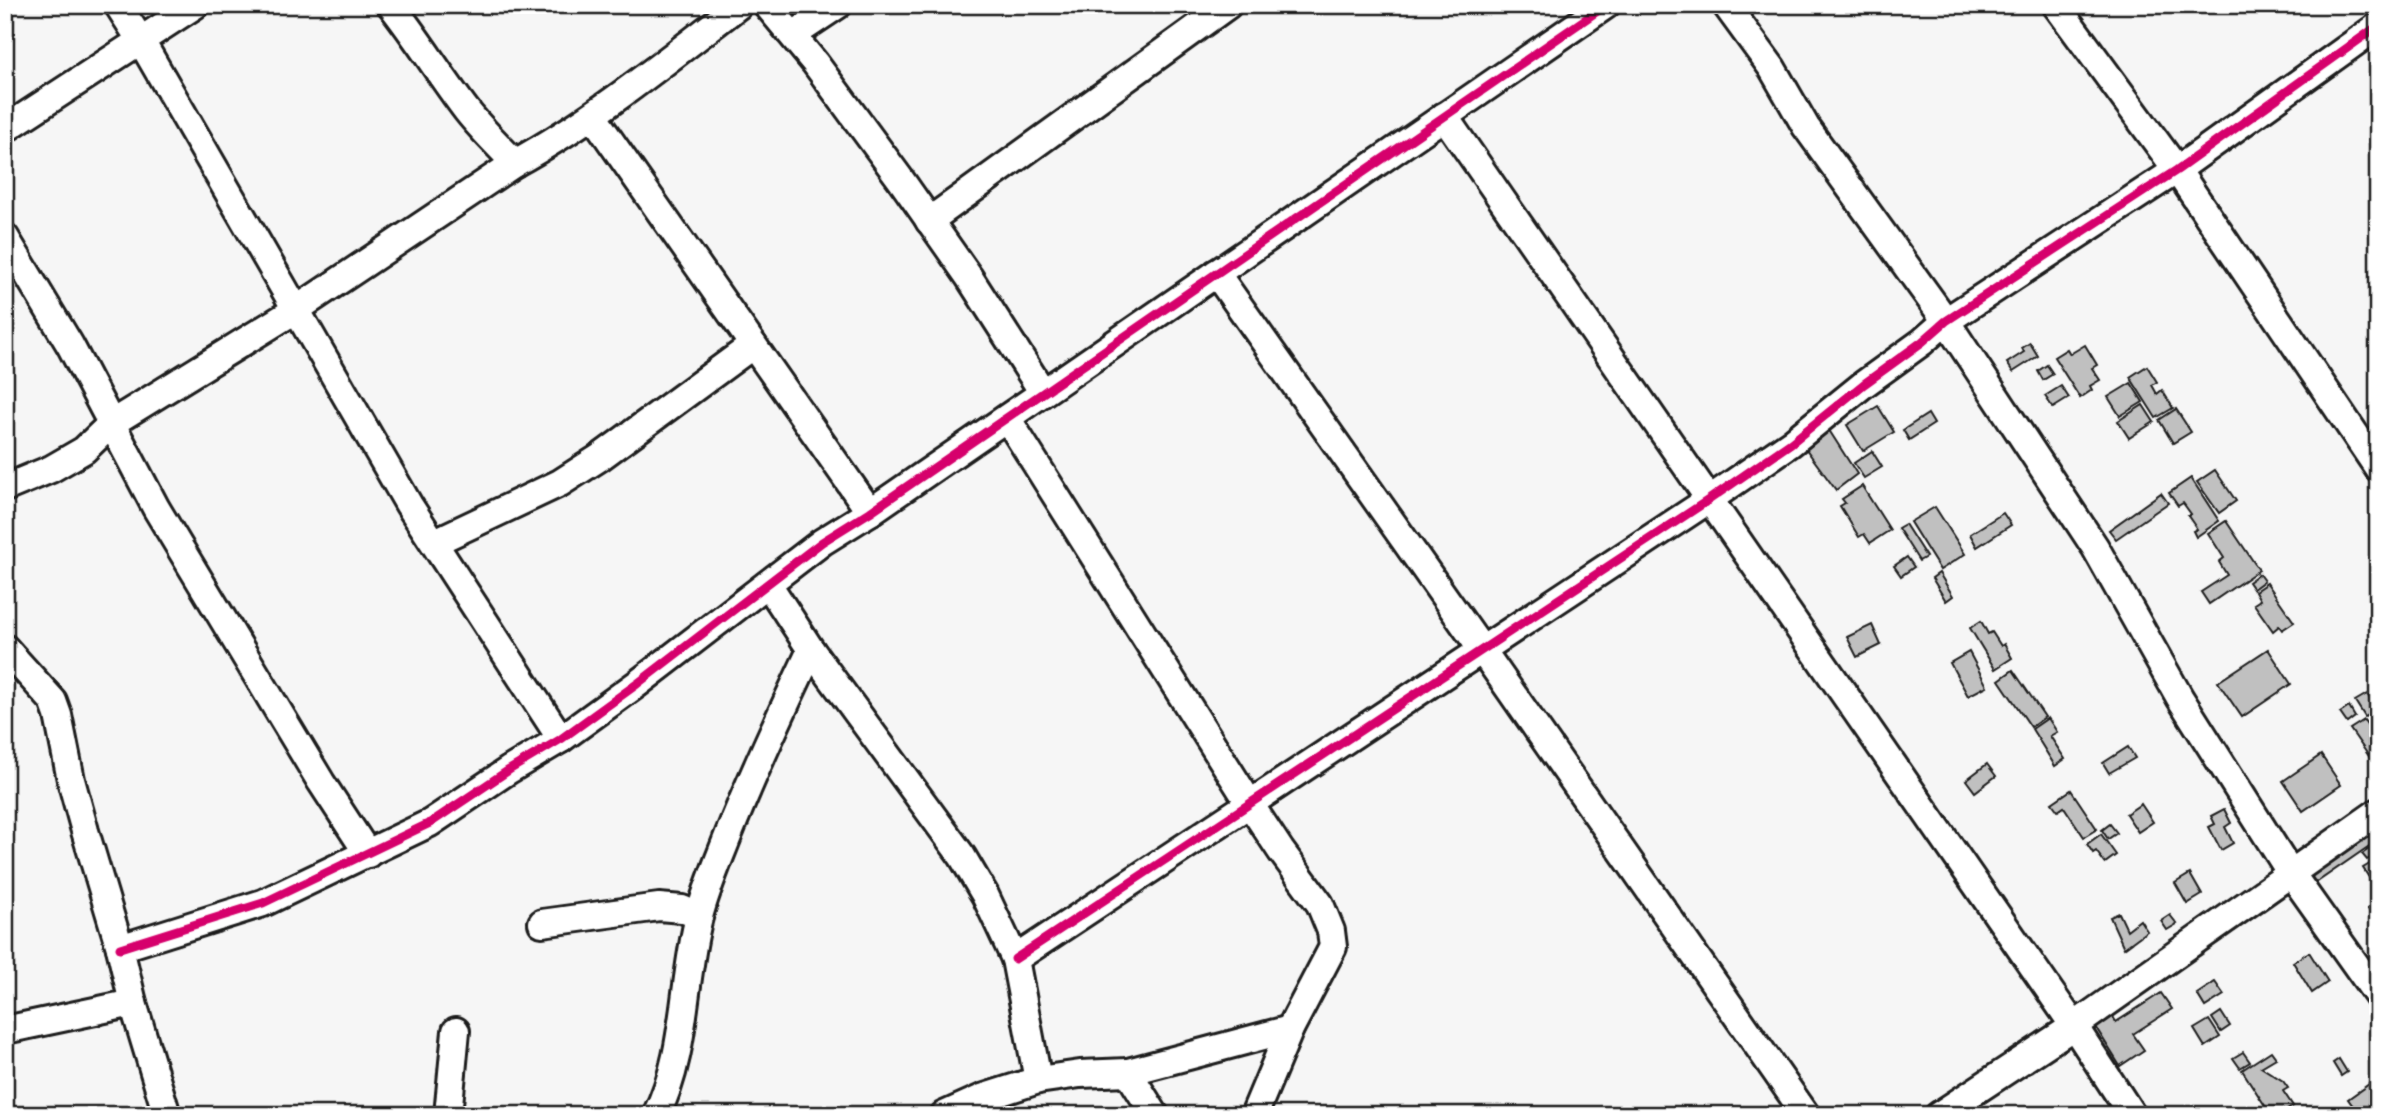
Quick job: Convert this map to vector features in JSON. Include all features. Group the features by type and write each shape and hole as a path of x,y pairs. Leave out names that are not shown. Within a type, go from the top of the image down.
{"street":[{"path":"118,5 383,461 561,739"},
{"path":"5,129 195,5"},
{"path":"391,5 417,37 474,120 515,163"},
{"path":"5,488 51,469 84,450 112,423 297,309 515,163 593,116 738,5"},
{"path":"767,5 793,35 901,180 969,277 1042,391"},
{"path":"793,35 838,5"},
{"path":"929,220 1228,5"},
{"path":"120,948 263,903 430,823 561,739 822,542 870,512 1606,5"},
{"path":"1726,5 1772,68 1807,127 1946,321 2095,547 2180,698 2290,872 2378,996"},
{"path":"2056,5 2177,170 2378,468"},
{"path":"1015,959 1710,499 1791,443 1946,321 2177,170 2378,26"},
{"path":"593,116 870,512"},
{"path":"1444,116 2074,1026 2132,1115"},
{"path":"5,237 70,345 156,508 321,782 368,854"},
{"path":"1216,273 1806,1115"},
{"path":"435,542 560,483 599,458 753,345"},
{"path":"1007,418 1250,804 1320,904 1331,931 1333,947 1290,1029 1254,1115"},
{"path":"768,584 811,650 962,856 985,895 1015,959 1038,1080"},
{"path":"5,683 6,649"},
{"path":"6,649 53,701 58,715 75,793 167,1115"},
{"path":"656,1115 667,1093 677,1052 699,916 749,785 811,650"},
{"path":"1939,1115 2074,1026 2378,812"},
{"path":"542,923 659,907 682,909 699,916"},
{"path":"5,1030 133,1003"},
{"path":"944,1115 982,1098 1038,1080 1080,1074 1128,1072 1290,1029"},
{"path":"448,1115 456,1031"},
{"path":"1128,1072 1155,1115"}],"building":[{"path":"2030,343 2038,356 2013,372 2007,363 2024,352 2022,348"},
{"path":"2085,345 2097,365 2092,368 2100,380 2090,386 2092,390 2080,398 2054,357 2067,349 2070,354"},
{"path":"2047,365 2053,374 2043,380 2038,371"},
{"path":"2147,366 2157,382 2152,385 2157,394 2162,390 2173,408 2156,418 2130,377"},
{"path":"2131,383 2143,402 2120,416 2108,397"},
{"path":"2061,386 2069,398 2053,408 2045,396"},
{"path":"2143,405 2154,422 2129,438 2118,421"},
{"path":"1878,406 1894,432 1863,451 1847,425"},
{"path":"2176,409 2191,432 2173,443 2159,420"},
{"path":"1928,414 1934,424 1909,440 1903,430"},
{"path":"1827,427 1857,474 1836,490 1803,445"},
{"path":"1872,451 1882,467 1864,478 1854,463"},
{"path":"2215,470 2236,501 2219,513 2197,482"},
{"path":"2191,478 2219,521 2196,537 2193,531 2197,529 2188,516 2191,514 2183,503 2178,506 2169,493"},
{"path":"1862,486 1890,530 1870,543 1864,534 1859,537 1840,506 1845,503 1842,499"},
{"path":"2161,493 2168,503 2116,539 2109,530"},
{"path":"1935,507 1965,554 1940,570 1910,522"},
{"path":"2003,513 2011,525 1977,547 1970,534"},
{"path":"2226,521 2259,570 2209,604 2201,592 2227,575 2219,562 2224,558 2208,533"},
{"path":"1905,524 1926,557 1919,561 1898,528"},
{"path":"1907,557 1914,567 1901,576 1894,566"},
{"path":"1939,573 1953,596 1946,601 1932,578"},
{"path":"2259,574 2264,581 2253,589 2248,582"},
{"path":"2267,583 2294,622 2282,630 2279,626 2273,631 2254,604 2260,600 2255,591"},
{"path":"1981,621 1988,634 1992,632 2001,646 2004,644 2012,658 1995,669 1970,628"},
{"path":"1872,625 1881,645 1857,657 1847,637"},
{"path":"2268,649 2291,684 2242,717 2218,682"},
{"path":"1969,652 1987,686 1968,696 1950,663"},
{"path":"2013,670 2045,717 2031,727 1999,680"},
{"path":"2367,694 2377,710 2365,717 2355,701"},
{"path":"2349,707 2355,717 2347,723 2340,713"},
{"path":"2048,718 2057,732 2050,736 2065,759 2055,766 2032,729"},
{"path":"2364,720 2378,740 2378,759 2373,762 2350,729"},
{"path":"2128,747 2135,758 2109,773 2103,763"},
{"path":"2321,755 2341,785 2303,811 2283,781"},
{"path":"1987,764 1996,776 1975,792 1966,780"},
{"path":"2071,790 2097,829 2084,837 2064,807 2058,811 2052,803"},
{"path":"2141,804 2153,822 2138,832 2126,814"},
{"path":"2224,809 2231,823 2225,827 2233,843 2221,850 2209,827 2215,824 2211,816"},
{"path":"2110,824 2117,833 2108,839 2102,830"},
{"path":"2378,827 2378,840 2307,889 2301,880"},
{"path":"2101,834 2116,855 2105,863 2087,844"},
{"path":"2378,843 2378,853 2367,860 2362,854"},
{"path":"2378,859 2378,881 2373,884 2363,868"},
{"path":"2190,874 2202,895 2187,904 2175,883"},
{"path":"2378,903 2378,923 2368,909"},
{"path":"2119,913 2127,930 2140,920 2147,931 2124,948 2110,917"},
{"path":"2170,915 2177,924 2167,930 2161,921"},
{"path":"2309,952 2328,982 2312,993 2293,962"},
{"path":"2215,982 2224,995 2205,1007 2197,994"},
{"path":"2161,993 2172,1009 2133,1034 2144,1050 2120,1066 2095,1026 2112,1015 2116,1022"},
{"path":"2221,1012 2230,1026 2221,1032 2212,1018"},
{"path":"2209,1020 2220,1037 2205,1047 2194,1029"},
{"path":"2271,1051 2276,1058 2261,1067 2283,1081 2288,1088 2283,1091 2293,1106 2280,1115 2271,1115 2242,1070"},
{"path":"2243,1052 2250,1062 2240,1068 2233,1058"},
{"path":"2339,1059 2347,1072 2341,1076 2333,1063"},
{"path":"2372,1082 2378,1090 2378,1115 2356,1115 2358,1113 2348,1099"}],"cycle path":[{"path":"120,948 263,903 430,823 561,739 822,542 870,512 1606,5"},
{"path":"1015,959 1710,499 1791,443 1946,321 2177,170 2378,26"}]}
